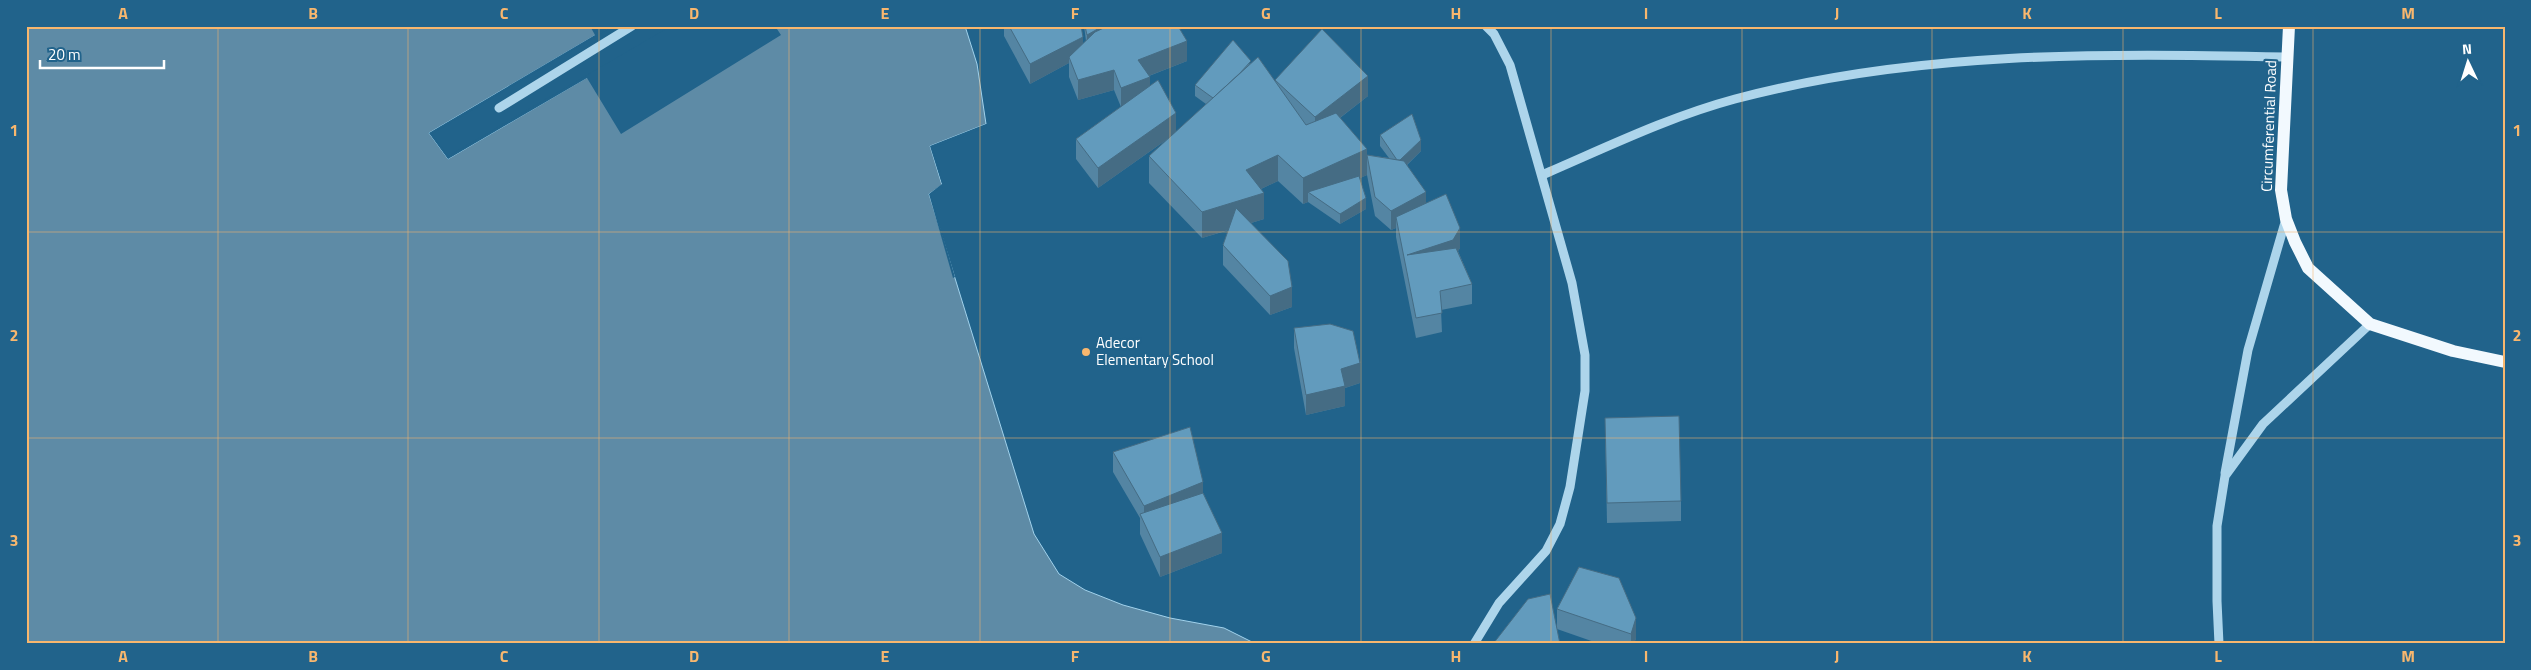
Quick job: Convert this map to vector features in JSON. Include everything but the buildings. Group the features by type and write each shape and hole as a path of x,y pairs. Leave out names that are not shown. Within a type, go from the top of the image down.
{"main road":[{"name":"Circumferential Road","path":"2289,26 2281,190 2286,219 2308,268 2370,324 2453,351 2505,362"}],"street":[{"path":"499,108 632,26"},
{"path":"1474,644 1499,603 1546,551 1560,524 1570,488 1585,391 1585,355 1581,323 1572,283 1510,65 1494,34 1486,26"},
{"path":"1542,175 1654,126 1734,100 1850,74 1976,59 2117,54 2287,57"},
{"path":"2219,644 2216,601 2218,526 2225,476 2248,350 2286,219"},
{"path":"2225,476 2263,424 2370,324"}],"water":[{"path":"26,26 611,26 429,133 448,159 675,26 965,26 977,64 986,124 930,146 942,185 929,194 1034,534 1059,574 1085,590 1123,605 1170,618 1224,628 1256,644 26,644"}],"pier":[{"path":"590,26 613,26 432,134 448,156 671,26 775,26 781,35 621,134 587,78 448,159 429,133 595,35"},
{"path":"986,124 987,127 933,148 945,185 931,195 955,277 953,278 929,194 942,184 930,146"}],"place":[{"name":"Adecor Elementary School","path":"1086,352"}]}
